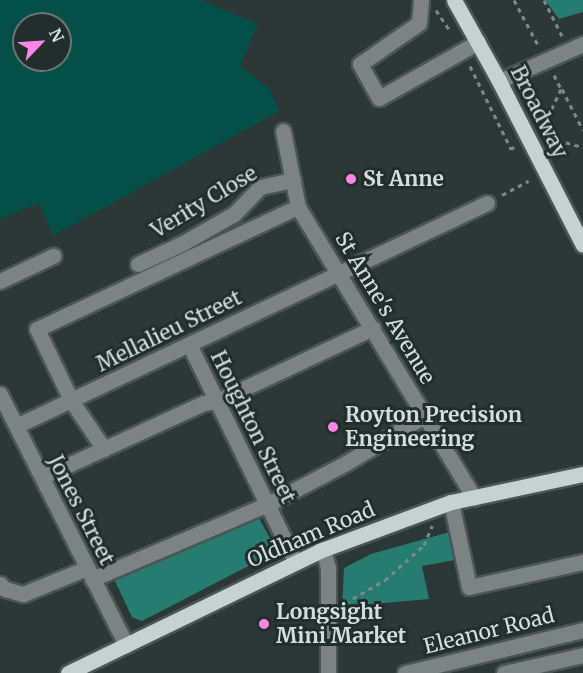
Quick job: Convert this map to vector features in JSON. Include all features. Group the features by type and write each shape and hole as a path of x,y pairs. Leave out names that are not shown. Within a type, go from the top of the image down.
{"main road":[{"name":"Broadway","path":"454,0 499,81 583,245"},
{"name":"Oldham Road","path":"68,673 86,669 126,645 323,549 445,504 583,474"}],"street":[{"path":"426,1 419,23 360,64 379,98 478,42"},
{"path":"499,81 583,44"},
{"name":"St Anne's Avenue","path":"283,131 298,207 426,414 474,498"},
{"name":"Verity Close","path":"138,264 183,243 234,214 260,187 293,180"},
{"name":"Mellalieu Street","path":"16,426 487,203"},
{"path":"104,449 72,400 37,329 298,207"},
{"path":"0,280 54,256"},
{"path":"42,477 204,402 217,401 373,328"},
{"name":"Houghton Street","path":"189,344 295,561"},
{"name":"Jones Street","path":"0,394 126,645"},
{"path":"2,591 23,594 90,573 268,504 346,463 426,414"},
{"path":"445,504 469,587 583,562"},
{"path":"323,549 328,568 328,673"},
{"name":"Eleanor Road","path":"405,673 583,630"},
{"path":"504,673 583,655"}],"path":[{"path":"514,0 536,41"},
{"path":"544,0 567,45"},
{"path":"426,1 462,51 511,149"},
{"path":"550,66 583,130"},
{"path":"561,89 546,121 557,140 583,147"},
{"path":"487,203 528,182"},
{"path":"327,612 385,580 424,545 445,504"}],"green space":[{"path":"0,0 201,0 258,24 240,65 271,91 279,111 53,236 39,203 0,219"},
{"path":"545,0 583,0 583,12 559,19"},
{"path":"255,511 277,551 142,621 132,617 115,581"},
{"path":"457,530 466,558 422,566 429,599 342,607 344,568 371,554"}],"place":[{"name":"St Anne","path":"351,179"},
{"name":"Royton Precision Engineering","path":"333,427"},
{"name":"Longsight Mini Market","path":"264,624"}]}
